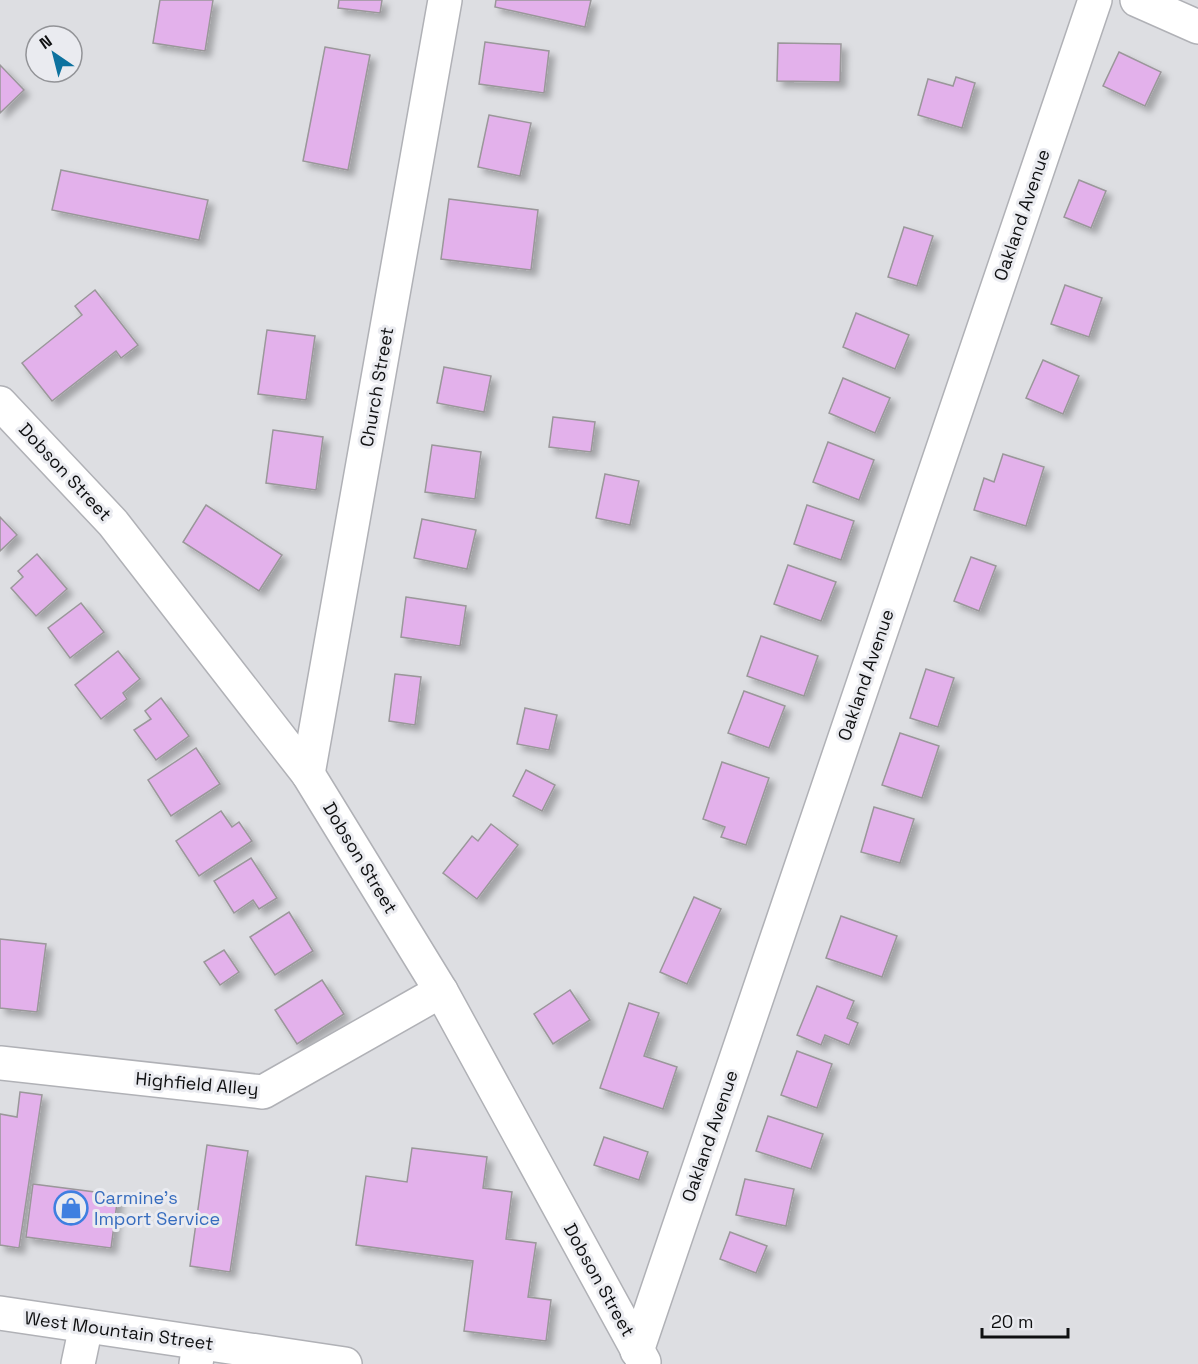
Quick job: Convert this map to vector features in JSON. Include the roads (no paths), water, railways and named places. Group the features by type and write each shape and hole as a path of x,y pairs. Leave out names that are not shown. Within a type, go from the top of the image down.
{"street":[{"name":"Church Street","path":"308,774 445,0"},
{"name":"Oakland Avenue","path":"641,1357 1095,0"},
{"path":"1137,0 1198,27"},
{"name":"Dobson Street","path":"0,403 113,523 308,774 441,991 641,1357"},
{"name":"Highfield Alley","path":"0,1063 263,1092 441,991"},
{"name":"West Mountain Street","path":"0,1313 86,1326 197,1353 345,1364"},
{"path":"78,1364 86,1326"}],"place":[{"name":"Carmine's Import Service","path":"71,1208"}]}
